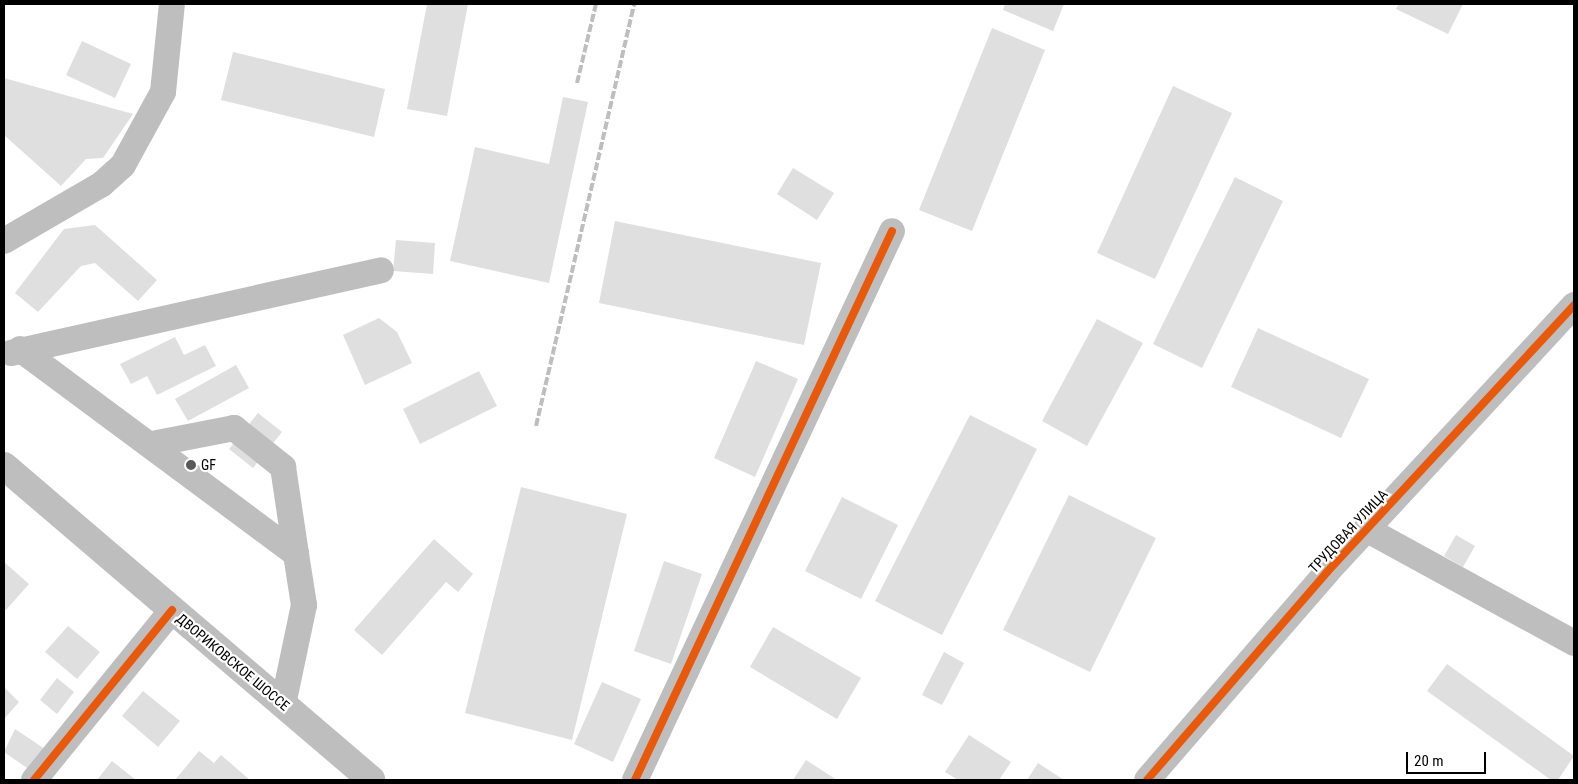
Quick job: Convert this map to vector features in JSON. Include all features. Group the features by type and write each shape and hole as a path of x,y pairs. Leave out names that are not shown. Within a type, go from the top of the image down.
{"main road":[{"name":"ДВОРИКОВСКОЕ ШОССЕ","path":"4,466 371,780"}],"street":[{"path":"4,240 102,184 123,165 163,92 172,4"},
{"path":"635,780 892,231"},
{"path":"12,353 380,270"},
{"name":"ТРУДОВАЯ УЛИЦА","path":"1147,780 1366,529 1574,305"},
{"path":"12,353 152,444 296,554"},
{"path":"152,444 234,428 283,467 304,605 283,705"},
{"path":"1366,529 1574,643"},
{"path":"34,780 172,610"}],"building":[{"path":"427,4 468,4 447,116 407,109"},
{"path":"1005,4 1064,4 1053,31 1003,10"},
{"path":"1399,4 1463,4 1448,34 1396,9"},
{"path":"992,28 1045,50 972,231 919,210"},
{"path":"82,41 131,64 115,98 66,75"},
{"path":"233,52 385,89 374,137 221,100"},
{"path":"4,78 133,114 103,158 86,159 61,186 4,135"},
{"path":"1173,86 1232,113 1155,279 1097,253"},
{"path":"563,97 588,102 549,283 450,261 475,147 549,164"},
{"path":"793,168 834,193 817,220 777,194"},
{"path":"1235,177 1283,201 1202,368 1153,344"},
{"path":"615,221 821,263 804,345 599,303"},
{"path":"95,225 157,280 138,301 95,263 81,266 38,312 15,293 64,229"},
{"path":"396,240 435,243 433,274 393,271"},
{"path":"379,318 397,332 412,363 365,385 343,335"},
{"path":"1097,319 1143,343 1087,446 1042,421"},
{"path":"1258,328 1369,379 1341,438 1231,387"},
{"path":"175,337 184,355 205,345 216,366 157,395 147,376 131,384 120,364"},
{"path":"756,361 798,379 755,477 714,458"},
{"path":"236,365 249,388 188,421 175,399"},
{"path":"479,371 497,406 420,444 403,409"},
{"path":"258,413 282,432 253,468 229,449"},
{"path":"970,415 1037,449 942,635 875,601"},
{"path":"521,487 627,514 572,740 465,713"},
{"path":"1069,495 1156,538 1090,672 1003,630"},
{"path":"842,497 898,525 861,599 805,571"},
{"path":"1456,535 1475,546 1463,567 1444,556"},
{"path":"434,539 473,574 458,592 446,582 382,655 354,630"},
{"path":"664,561 702,574 671,664 634,651"},
{"path":"4,562 29,584 6,610 4,609"},
{"path":"68,626 100,652 77,679 45,652"},
{"path":"773,627 861,678 837,719 750,667"},
{"path":"944,652 964,663 942,705 922,695"},
{"path":"1447,664 1574,756 1558,780 1551,780 1427,691"},
{"path":"57,678 74,692 57,714 40,700"},
{"path":"602,682 641,699 613,762 574,744"},
{"path":"4,687 19,702 4,719"},
{"path":"143,691 180,721 158,747 122,716"},
{"path":"15,729 45,749 30,770 4,752"},
{"path":"969,735 1011,762 999,780 958,780 945,772"},
{"path":"199,751 214,763 221,755 250,780 175,780"},
{"path":"806,760 837,780 793,780"},
{"path":"112,761 136,780 97,780"},
{"path":"1038,763 1064,780 1027,780"}],"railway":[{"path":"577,83 596,4"},
{"path":"536,426 634,4"}],"cycle path":[{"path":"635,780 892,231"},
{"path":"1147,780 1327,572 1574,305"},
{"path":"34,780 172,610"}],"place":[{"name":"GF","path":"191,465"}]}
